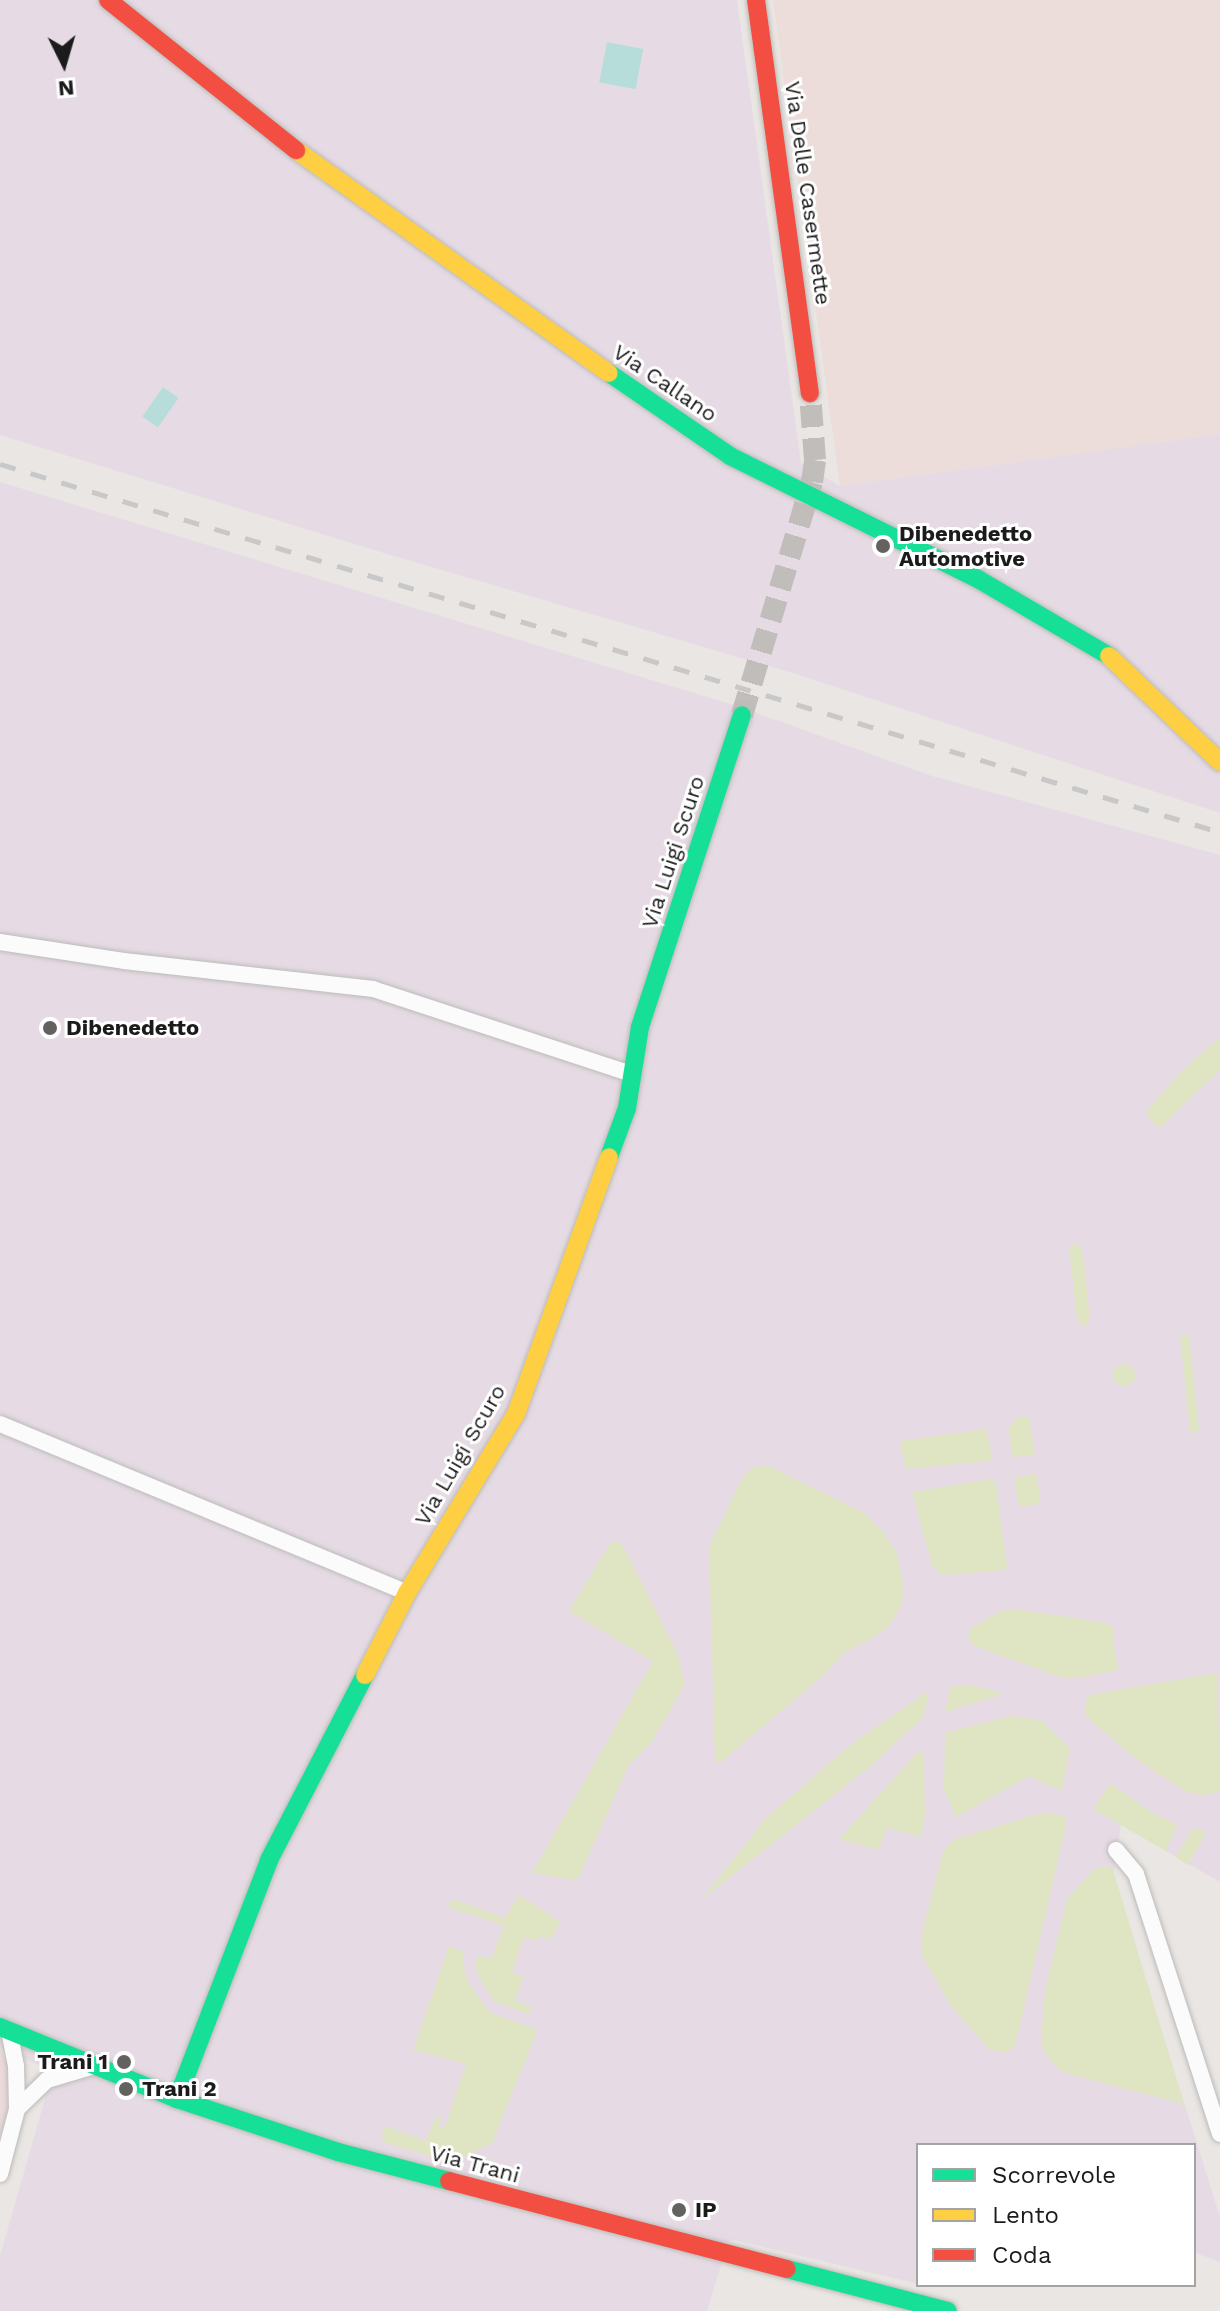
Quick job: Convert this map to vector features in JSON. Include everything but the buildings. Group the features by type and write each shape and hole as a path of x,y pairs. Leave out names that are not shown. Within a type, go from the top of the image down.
{"main road":[{"name":"Via Callano","path":"108,0 333,180 552,335 730,456 978,579 1114,659 1220,762"},
{"name":"Via Delle Casermette","path":"756,0 810,393"},
{"name":"Via Luigi Scuro","path":"177,2099 269,1860 407,1593 516,1414 627,1108 640,1027 742,715"},
{"name":"Via Trani","path":"5,2029 177,2099 338,2152 948,2311"}],"street":[{"path":"0,942 124,961 373,989 632,1074"},
{"path":"0,1424 407,1593"},
{"path":"1116,1850 1136,1874 1220,2134"},
{"path":"0,2174 17,2109 16,2066 5,2029"},
{"path":"17,2109 47,2080 73,2070 99,2066"}],"shaded area":[{"path":"0,0 737,0 801,463 840,486 1220,434 1220,813 799,675 384,553 0,435"},
{"path":"773,0 1220,0 1220,434 840,486"},
{"path":"0,482 737,706 932,776 1220,855 1220,1882 1121,1825 1113,1876 1220,2217 1220,2262 1196,2253 1196,2143 916,2143 916,2284 735,2240 728,2242 707,2311 0,2311 0,2256 53,2071 0,2048"},
{"path":"0,2048 9,2070 11,2097 0,2138"}],"green space":[{"path":"1220,1037 1220,1070 1159,1128 1145,1113 1180,1073"},
{"path":"1079,1245 1083,1254 1090,1318 1085,1327 1077,1319 1070,1256 1070,1247"},
{"path":"1189,1335 1199,1431 1190,1432 1180,1336"},
{"path":"1124,1364 1132,1367 1135,1375 1132,1383 1124,1386 1116,1383 1113,1375 1116,1367"},
{"path":"1016,1418 1029,1418 1035,1455 1013,1457 1008,1430"},
{"path":"986,1429 992,1457 989,1461 906,1469 902,1441"},
{"path":"769,1466 864,1513 883,1531 897,1554 903,1583 902,1604 892,1622 879,1634 843,1653 828,1671 722,1761 715,1761 709,1546 742,1479 752,1467"},
{"path":"1036,1474 1041,1504 1019,1507 1014,1477"},
{"path":"991,1479 996,1483 1007,1567 1004,1570 940,1573 932,1565 912,1492"},
{"path":"616,1541 622,1544 678,1655 685,1684 651,1743 629,1764 579,1877 575,1880 532,1873 653,1661 569,1611 609,1545"},
{"path":"1015,1609 1108,1623 1115,1631 1113,1640 1118,1670 1082,1677 1060,1677 975,1646 970,1641 968,1633 973,1627 1000,1611"},
{"path":"1217,1673 1220,1792 1200,1795 1185,1791 1136,1759 1086,1716 1086,1699 1094,1694"},
{"path":"951,1685 973,1685 1003,1694 945,1712"},
{"path":"925,1693 930,1693 922,1718 873,1764 702,1899 766,1818 850,1745"},
{"path":"1010,1716 1041,1720 1070,1748 1062,1791 1029,1776 956,1817 944,1790 945,1733"},
{"path":"924,1752 925,1818 920,1837 886,1827 879,1850 839,1839 917,1753"},
{"path":"1110,1783 1151,1812 1177,1825 1166,1851 1093,1809"},
{"path":"1041,1813 1066,1816 1066,1825 1016,2042 1012,2049 1002,2053 989,2049 951,2006 922,1955 921,1937 943,1851 955,1839"},
{"path":"1197,1828 1206,1833 1188,1865 1176,1857 1190,1832"},
{"path":"1106,1866 1113,1870 1184,2104 1062,2072 1047,2057 1041,2041 1045,1991 1067,1899 1094,1869"},
{"path":"519,1895 561,1922 550,1940 540,1936 537,1941 524,1937 512,1972 523,1977 515,2001 532,2007 529,2014 494,2001 478,1976 475,1964 478,1955 491,1959 504,1925 448,1907 452,1899 505,1918"},
{"path":"449,1946 464,1952 463,1966 469,1983 489,2012 535,2029 536,2034 492,2143 452,2163 383,2142 382,2136 385,2126 426,2141 436,2116 441,2117 438,2128 444,2129 466,2064 413,2050"}],"water":[{"path":"607,42 643,49 635,89 599,82"},
{"path":"163,387 179,398 158,427 142,416"}],"tunnel":[{"path":"742,715 812,482 815,460 810,393"}],"railway":[{"path":"0,464 1220,832"}],"traffic: fast":[{"path":"609,373 730,456 978,579 1109,656"},
{"path":"609,1157 627,1108 640,1027 742,715"},
{"path":"177,2099 269,1860 365,1675"},
{"path":"0,2027 177,2099 338,2152 449,2181"},
{"path":"787,2269 948,2311"}],"traffic: slow":[{"path":"296,150 609,373"},
{"path":"1109,656 1220,762"},
{"path":"365,1675 407,1593 516,1414 609,1157"}],"traffic: jam":[{"path":"108,0 296,150"},
{"path":"756,0 810,393"},
{"path":"449,2181 787,2269"}],"place":[{"name":"Dibenedetto Automotive","path":"883,546"},
{"name":"Dibenedetto","path":"50,1028"},
{"name":"Trani 1","path":"124,2062"},
{"name":"Trani 2","path":"126,2089"},
{"name":"IP","path":"679,2210"}]}
